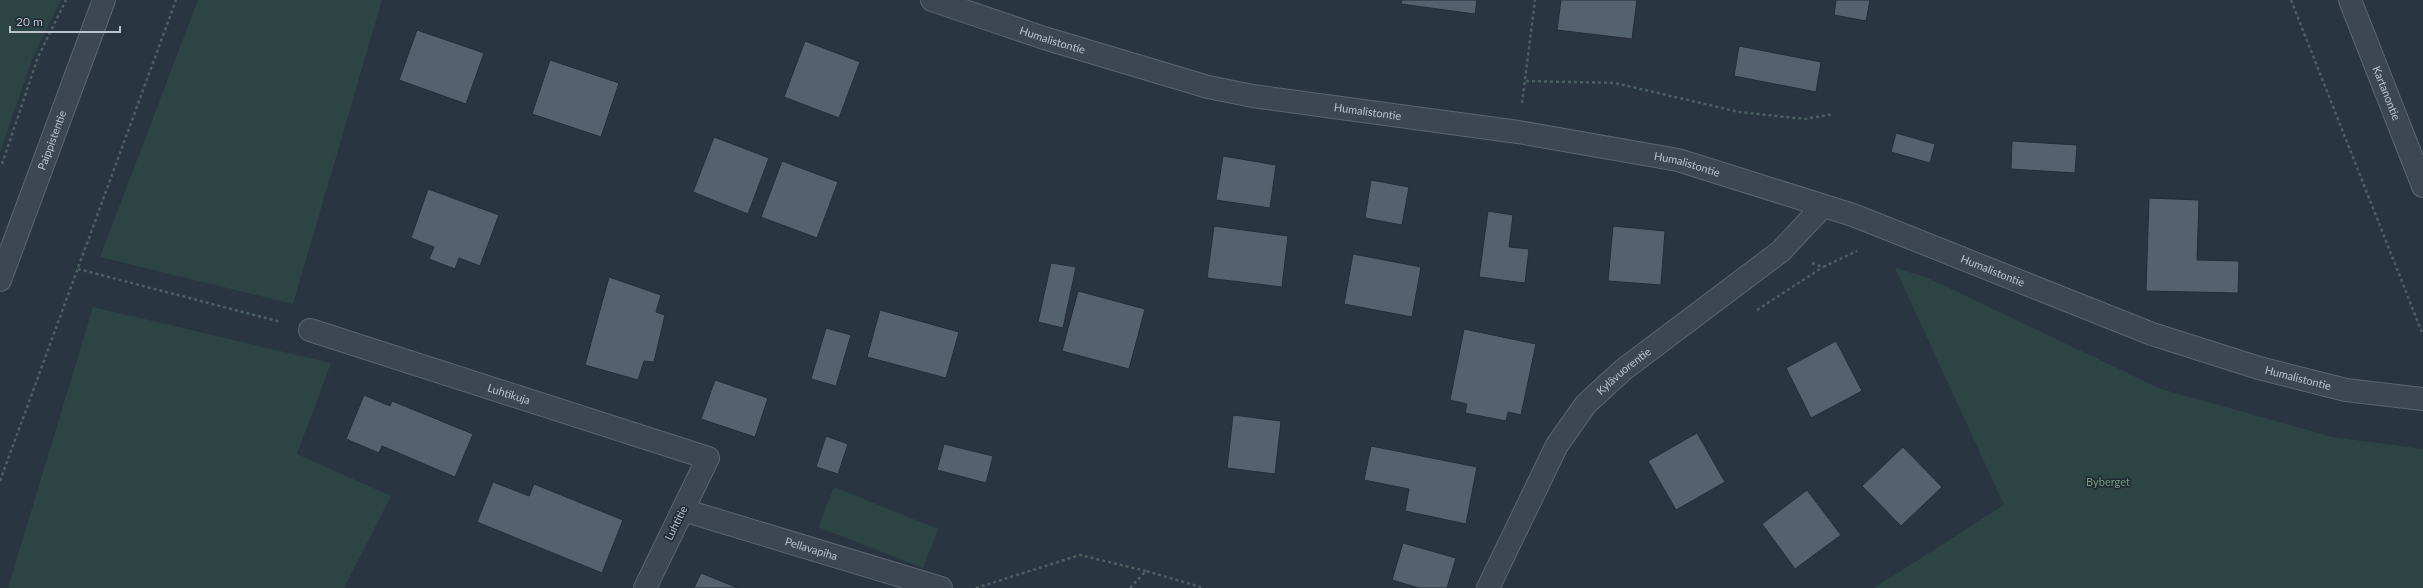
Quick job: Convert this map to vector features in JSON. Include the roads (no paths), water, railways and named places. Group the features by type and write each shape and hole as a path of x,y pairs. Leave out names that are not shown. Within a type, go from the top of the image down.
{"street":[{"name":"Paippistentie","path":"0,280 104,0"},
{"name":"Humalistontie","path":"932,0 1044,38 1208,87 1253,96 1518,132 1678,160 1854,215 2152,334 2245,364 2346,390 2423,399"},
{"name":"Kartanontie","path":"2350,0 2423,186"},
{"name":"Kylävuorentie","path":"1488,588 1557,445 1586,404 1623,370 1781,251 1823,206"},
{"name":"Luhtikuja","path":"310,330 708,458"},
{"name":"Luhtitie","path":"645,588 708,458"},
{"name":"Pellavapiha","path":"683,510 941,588"}],"park label":[{"name":"Byberget","path":"2108,482"}]}
